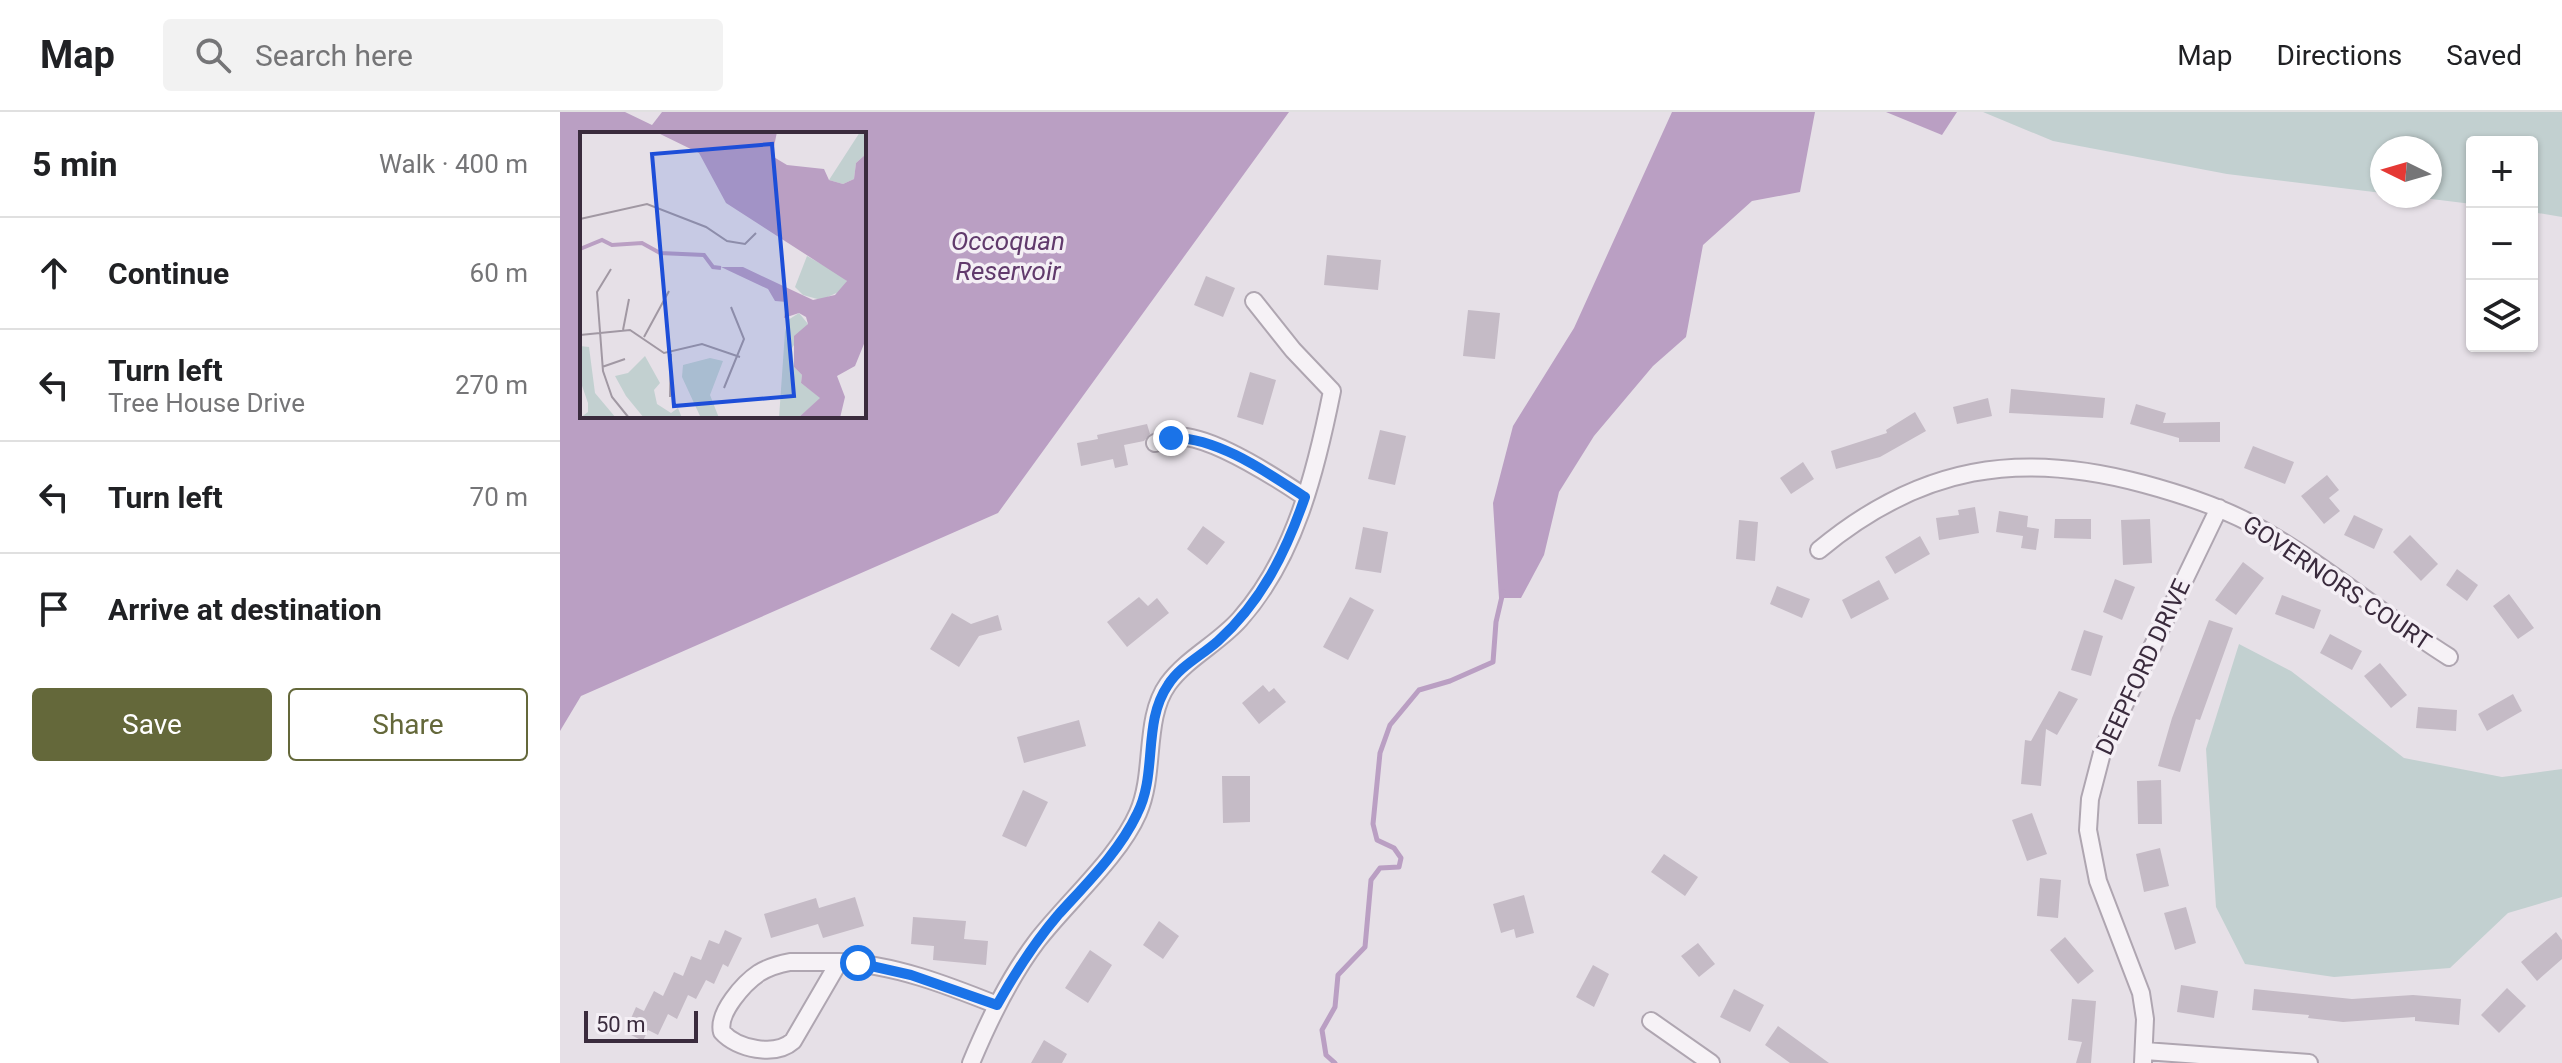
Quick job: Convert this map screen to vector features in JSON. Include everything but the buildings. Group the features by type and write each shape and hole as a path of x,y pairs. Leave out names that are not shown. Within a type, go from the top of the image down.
{"street":[{"path":"971,1063 997,1005 1037,941 1091,879 1138,814 1147,785 1159,700 1179,671 1217,642 1259,596 1287,547 1305,497 1332,391 1293,350 1254,301"},
{"path":"1155,443 1171,438 1199,441 1238,458 1305,497"},
{"name":"GOVERNORS COURT","path":"1819,550 1845,528 1904,493 1962,474 2040,467 2109,475 2181,494 2219,508 2285,544 2449,657"},
{"name":"DEEPFORD DRIVE","path":"2144,1057 2141,993 2098,881 2088,830 2090,799 2103,749 2219,508"},
{"path":"839,962 793,1041 785,1047 764,1051 727,1037 722,1032 721,1018 748,982 760,972 790,962 839,962 858,963 911,975 997,1005"},
{"path":"1651,1021 1711,1063"},
{"path":"2144,1057 2309,1063"}],"shaded area":[{"path":"1983,112 2562,112 2562,217 2538,213 2538,136 2466,136 2466,203 2442,200 2442,136 2370,136 2370,192 2227,174 2053,141"},
{"path":"2239,644 2291,671 2404,758 2502,777 2562,769 2562,897 2508,913 2450,968 2334,977 2245,964 2216,907 2206,749"}],"water":[{"name":"Occoquan Reservoir","path":"560,112 625,112 652,125 662,112 1289,112 998,513 581,696 560,731"},
{"path":"1672,112 1815,112 1800,192 1752,201 1703,245 1686,337 1653,366 1594,436 1559,492 1544,555 1521,598 1499,598 1493,503 1513,426 1574,328"},
{"path":"1886,112 1957,112 1942,135"}],"waterway":[{"path":"1335,1063 1326,1055 1322,1030 1335,1007 1338,975 1365,947 1371,880 1380,868 1399,867 1401,858 1394,848 1377,840 1373,824 1380,753 1390,725 1419,690 1450,681 1493,662 1496,622 1503,592"}],"route":[{"path":"858,963 955,988 997,1005 1037,941 1091,879 1138,814 1147,785 1159,700 1179,671 1217,642 1259,596 1287,547 1305,497 1238,458 1199,441 1185,437 1171,438"}]}
